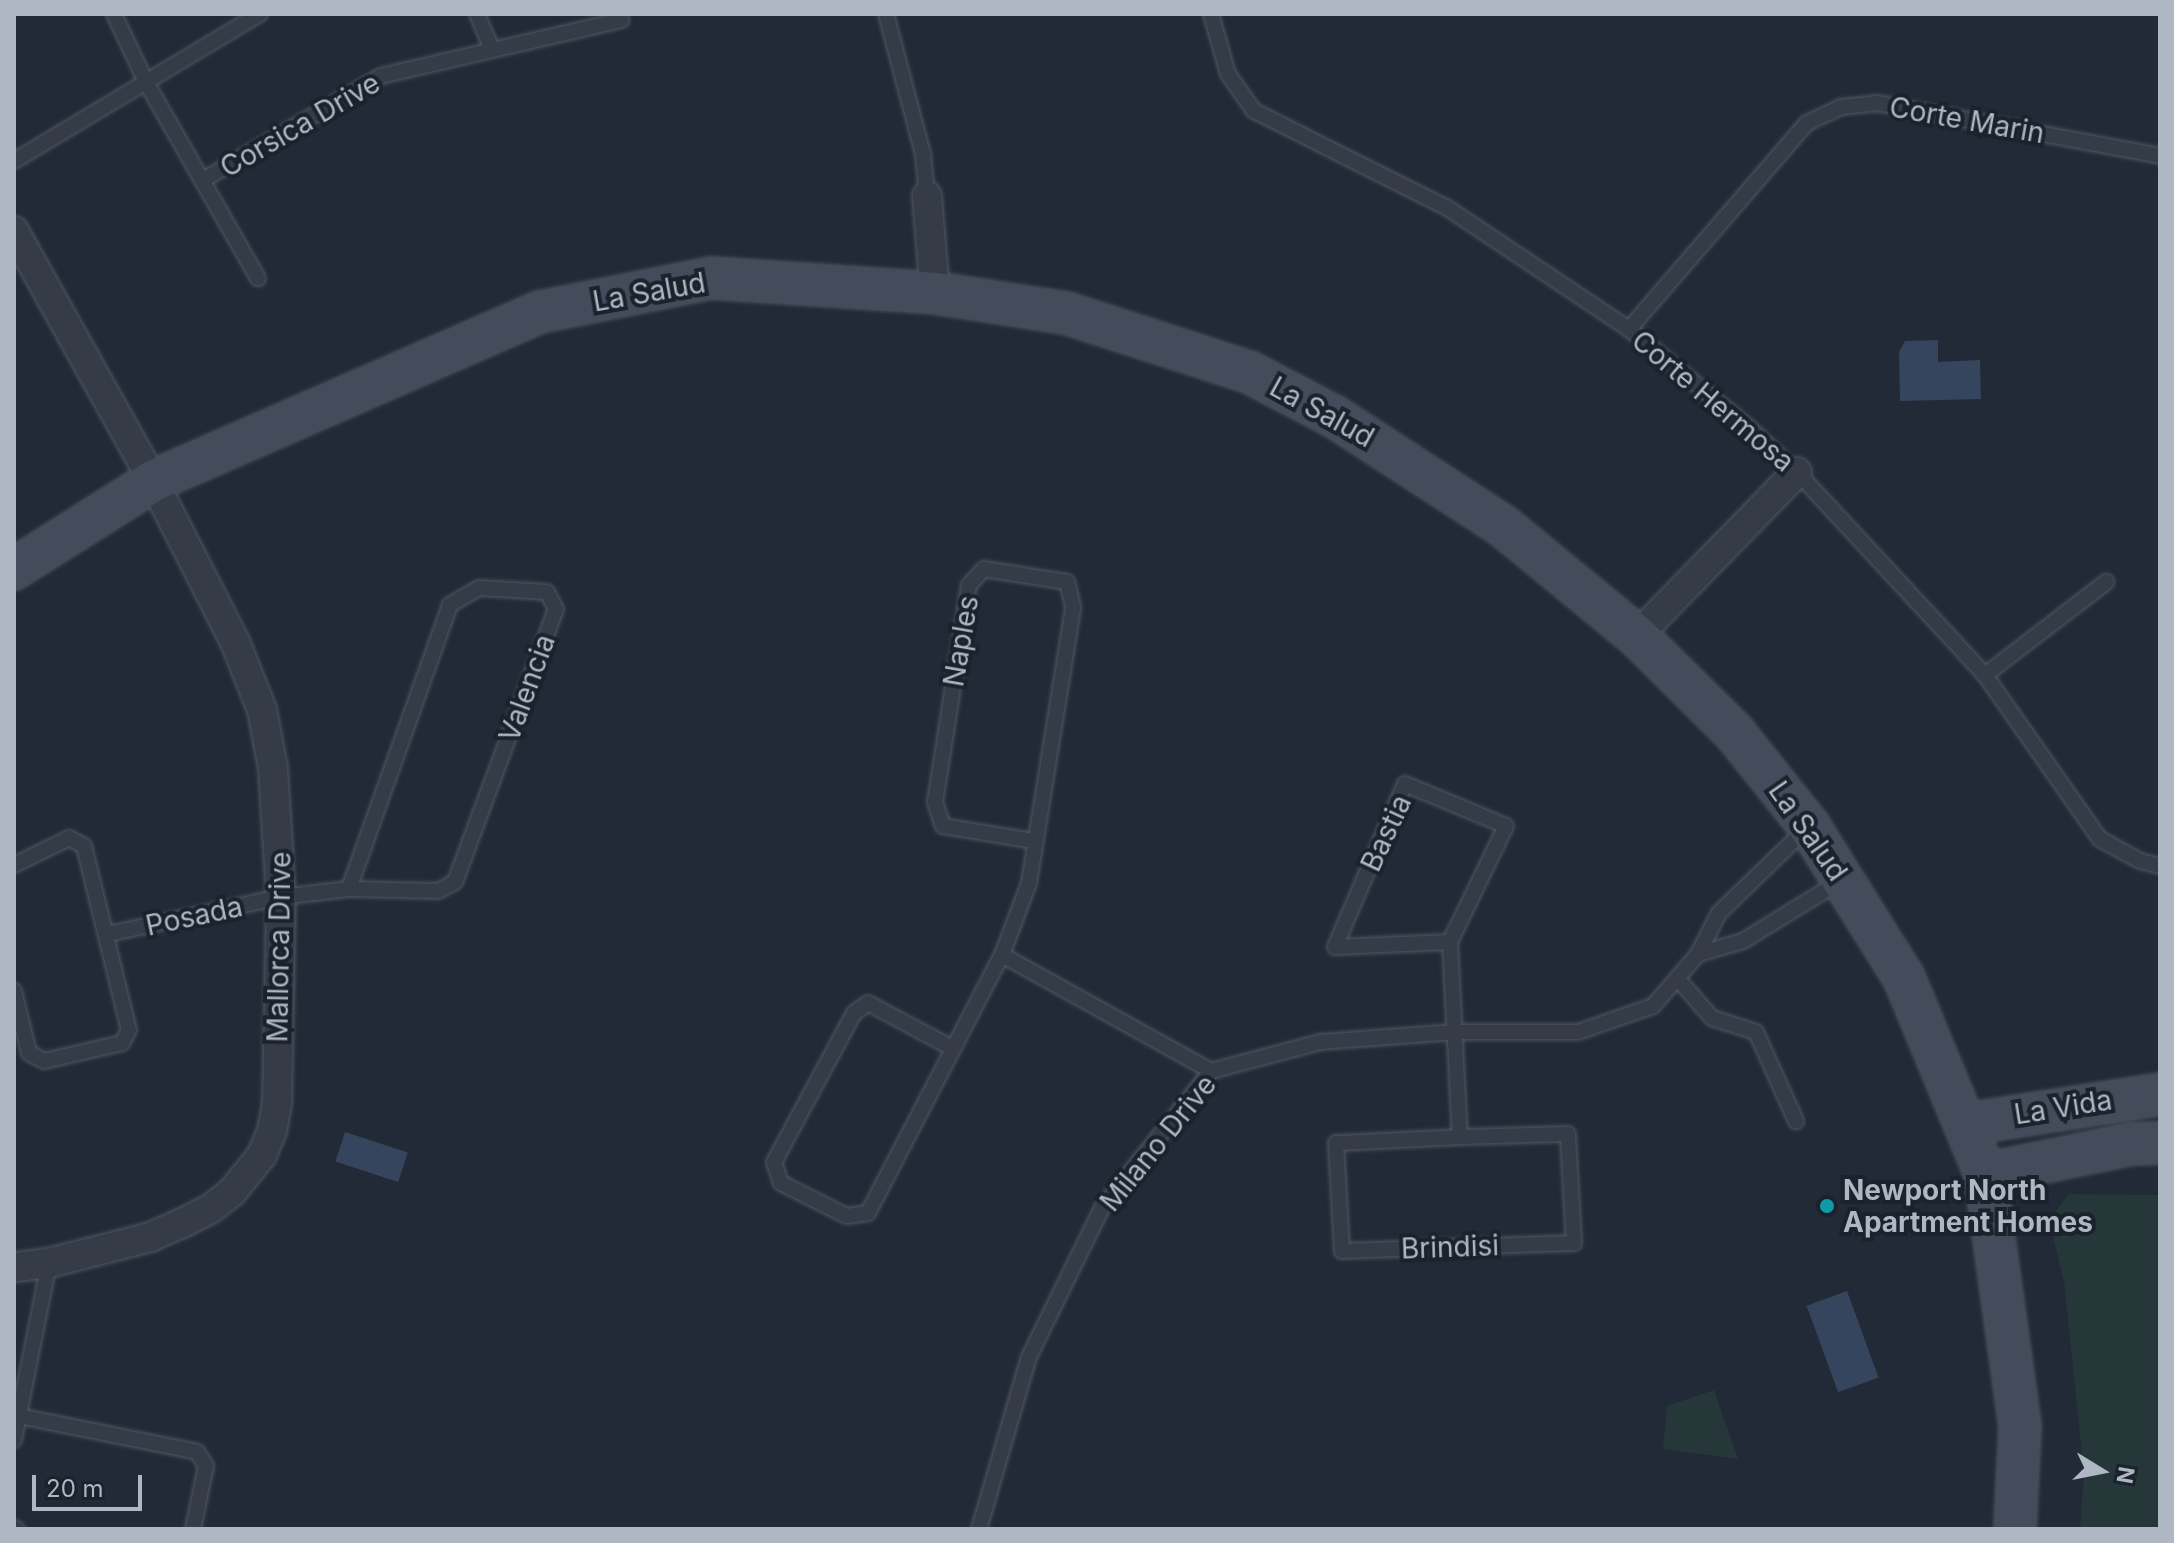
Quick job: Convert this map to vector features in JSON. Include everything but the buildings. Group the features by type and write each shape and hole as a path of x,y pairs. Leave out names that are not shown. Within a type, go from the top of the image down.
{"street":[{"path":"927,196 935,293"},
{"name":"Mallorca Drive","path":"14,231 153,481 235,642 262,710 273,768 281,897 277,1103 272,1131 262,1155 232,1192 182,1223 151,1237 49,1263 14,1267"},
{"name":"La Salud","path":"14,569 153,481 540,312 711,278 935,293 1066,313 1249,372 1335,417 1405,459 1503,526 1637,636 1734,732 1809,826 1904,978 1967,1124 1985,1174 2020,1427 2015,1529"},
{"path":"1637,636 1797,472"},
{"name":"La Vida","path":"1967,1124 2160,1094"},
{"name":"La Vida","path":"1985,1174 2131,1144 2160,1143"}],"lane":[{"name":"Corsica Drive","path":"114,14 146,82 258,278"},
{"path":"14,161 260,14"},
{"path":"477,14 492,50"},
{"path":"886,14 923,154 927,196"},
{"name":"Corte Hermosa","path":"1211,14 1228,74 1254,111 1446,207 1629,329 1797,472 1985,675 2100,839 2140,861 2160,866"},
{"name":"Corsica Drive","path":"203,180 381,76 622,20"},
{"name":"Corte Marin","path":"1629,329 1807,123 1841,107 1877,103 2160,156"},
{"name":"Naples","path":"952,1048 868,1003 854,1013 774,1162 781,1183 847,1216 868,1213 1002,955 1029,883 1073,607 1067,582 984,569 969,585 935,802 943,826 1034,841"},
{"path":"1985,675 2106,582"},
{"name":"Valencia","path":"281,897 349,889 438,891 455,882 556,609 547,592 479,588 450,605 349,889"},
{"name":"Bastia","path":"1450,942 1335,947 1405,784 1506,826 1450,942 1456,1032"},
{"name":"Milano Drive","path":"979,1529 1029,1357 1102,1208 1211,1071 1320,1042 1456,1032 1578,1032 1653,1006 1698,954 1719,913 1809,826"},
{"name":"Posada","path":"14,865 69,838 84,846 108,934 129,1030 122,1043 44,1061 29,1053 14,991"},
{"path":"1698,954 1743,941 1844,880"},
{"name":"Posada","path":"108,934 281,897"},
{"path":"1002,955 1211,1071"},
{"path":"1677,978 1712,1018 1756,1032 1796,1121"},
{"path":"1456,1032 1460,1137"},
{"name":"Brindisi","path":"1568,1134 1574,1243 1342,1251 1336,1143 1460,1137 1568,1134"},
{"path":"14,1440 49,1263"},
{"path":"19,1416 197,1452 206,1466 193,1529"}],"shaded area":[{"path":"2069,1194 2160,1195 2160,1529 2080,1529 2084,1473 2064,1281 2049,1220"},
{"path":"1714,1390 1738,1459 1663,1449 1667,1406"}],"water":[{"path":"1938,340 1938,362 1980,360 1981,399 1900,401 1899,352 1905,341"},
{"path":"345,1132 408,1152 398,1182 335,1161"},
{"path":"1847,1291 1878,1377 1838,1392 1807,1306"}],"place":[{"name":"Newport North Apartment Homes","path":"1827,1206"}]}
